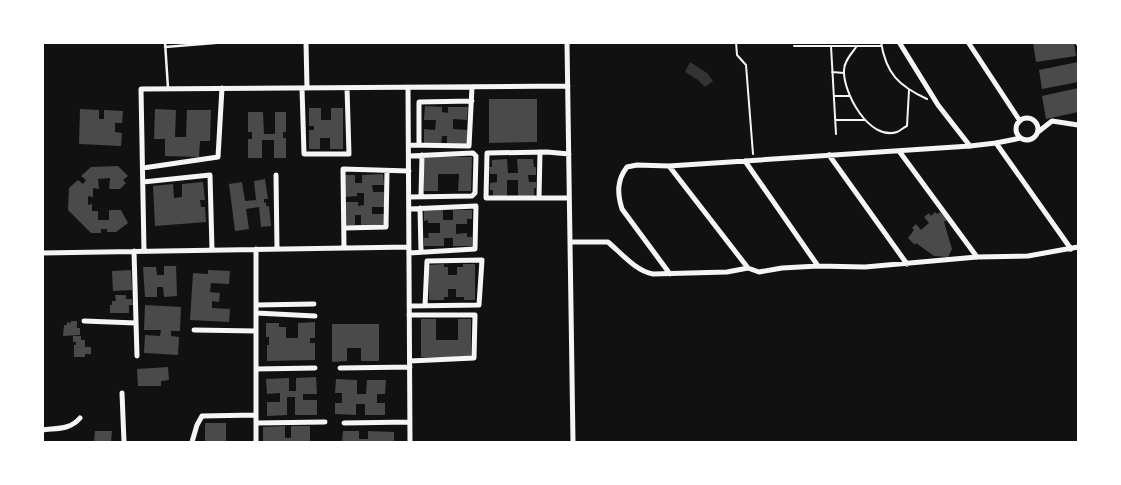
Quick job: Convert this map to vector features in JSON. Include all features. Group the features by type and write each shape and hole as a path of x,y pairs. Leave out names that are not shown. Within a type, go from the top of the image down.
{"street":[{"path":"306,42 304,154 349,154 347,88"},
{"path":"567,42 573,442"},
{"path":"899,42 938,105 970,146"},
{"path":"968,42 1020,121"},
{"path":"144,251 141,89 568,86"},
{"path":"408,87 410,442"},
{"path":"409,145 469,146 472,87"},
{"path":"143,168 218,158 222,88"},
{"path":"419,145 419,102 472,101"},
{"path":"1021,138 1017,132 1020,121 1026,118 1033,120 1037,125 1038,132"},
{"path":"670,274 622,208 618,197 620,176 627,167 637,165 669,166 970,146 1021,138 1031,139 1052,121 1078,125"},
{"path":"996,143 1072,249"},
{"path":"899,151 977,257"},
{"path":"569,154 540,152 487,154 486,198 569,198"},
{"path":"540,152 540,198"},
{"path":"409,156 473,153 476,156 474,193 472,196 409,197"},
{"path":"421,196 422,155"},
{"path":"829,155 907,264"},
{"path":"745,161 818,266"},
{"path":"669,166 748,268"},
{"path":"344,248 344,169 409,171"},
{"path":"344,228 386,227 387,171"},
{"path":"276,175 277,249"},
{"path":"143,182 210,176 212,250"},
{"path":"42,252 344,248 421,252 475,250 476,206 409,208"},
{"path":"420,208 421,252"},
{"path":"570,242 608,242 632,263 647,273 670,274 727,272 748,268 759,272 782,268 818,266 865,267 977,257 1028,256 1078,247"},
{"path":"256,249 256,442"},
{"path":"134,251 137,356"},
{"path":"410,306 425,306 479,305 482,260 427,262 425,306"},
{"path":"256,305 314,304"},
{"path":"256,313 315,316"},
{"path":"340,368 474,358 475,315 409,315"},
{"path":"84,321 136,323"},
{"path":"194,330 256,332"},
{"path":"256,369 315,368"},
{"path":"122,393 124,442"},
{"path":"192,442 202,416 256,415"},
{"path":"42,430 65,428 75,424 80,418"},
{"path":"257,423 325,422"},
{"path":"344,423 410,422"}],"lane":[{"path":"165,42 168,89"},
{"path":"165,47 227,42"}],"path":[{"path":"736,42 737,55 746,65 753,160"},
{"path":"794,46 881,44 883,56 897,81 909,90 938,105"},
{"path":"831,46 836,134"},
{"path":"856,46 846,60 844,73 850,96 865,120 876,130 897,132 907,126 909,90"},
{"path":"832,72 844,73"},
{"path":"834,96 850,96"},
{"path":"836,120 865,120"}],"shaded area":[{"path":"690,62 707,73 713,81 705,87 685,72"}],"building":[{"path":"1074,42 1076,56 1036,62 1033,43"},
{"path":"1078,62 1078,82 1042,89 1039,70"},
{"path":"1078,88 1078,112 1046,119 1042,96"},
{"path":"489,99 537,99 537,142 489,143"},
{"path":"425,106 442,107 442,112 448,113 448,107 468,107 467,120 453,119 453,129 467,130 467,144 447,144 447,136 442,136 441,144 424,143 424,129 435,130 436,120 424,120"},
{"path":"309,108 321,108 321,120 331,120 331,108 343,108 343,149 330,149 330,138 320,138 320,149 309,149 309,130 314,130 314,126 309,126"},
{"path":"80,109 99,110 99,119 104,119 104,110 123,111 122,123 115,123 115,132 122,133 121,146 79,144"},
{"path":"155,109 176,110 175,137 186,137 187,110 211,110 210,141 200,141 199,157 165,156 165,139 154,139"},
{"path":"248,112 263,112 264,134 275,134 275,112 286,112 286,132 283,132 283,138 286,138 286,158 274,158 274,140 262,140 262,158 248,158 248,139 252,139 252,132 248,132"},
{"path":"424,157 472,157 471,191 458,191 459,174 438,174 438,191 424,191"},
{"path":"507,159 508,173 518,173 517,159 533,159 536,175 528,175 529,182 536,182 534,196 518,196 518,180 507,180 507,196 493,197 490,183 497,182 497,174 490,174 489,167 492,167 492,160"},
{"path":"118,166 128,176 123,180 126,183 120,189 109,189 110,178 98,179 99,189 93,188 93,197 88,196 88,205 92,204 92,211 98,211 98,220 109,220 109,210 121,210 128,223 116,232 107,232 107,229 101,229 101,233 91,233 68,210 69,188 78,180 83,184 86,180 81,176 91,167"},
{"path":"383,174 384,185 372,185 373,192 384,192 384,207 372,207 372,214 384,214 384,224 361,225 361,215 355,215 355,225 346,225 345,202 358,202 358,206 364,205 364,193 345,197 345,175 355,175 355,183 362,183 362,175"},
{"path":"265,179 268,199 264,199 264,203 266,202 266,206 269,206 271,226 261,227 259,207 246,209 249,229 235,231 229,184 242,182 245,201 256,200 254,181"},
{"path":"203,182 205,200 200,200 201,207 205,207 206,222 155,226 153,186 173,184 174,198 182,197 182,184"},
{"path":"443,210 443,220 453,220 453,210 472,210 472,219 467,219 467,224 456,224 456,234 467,233 467,237 472,237 472,246 453,246 453,238 444,238 444,246 424,246 424,238 429,238 428,233 440,233 440,223 424,221 424,211"},
{"path":"935,212 937,214 940,212 947,220 944,222 952,249 948,257 934,256 916,243 915,245 908,238 916,224 921,230 929,223 924,217 929,213 931,216"},
{"path":"444,264 444,267 448,267 448,275 457,275 457,267 463,267 463,264 475,264 475,300 464,300 464,297 456,297 456,289 448,289 448,297 444,297 444,300 429,300 429,265"},
{"path":"164,266 176,266 177,296 164,297 163,287 157,287 157,297 145,297 143,267 156,267 157,275 164,275"},
{"path":"131,270 132,290 113,291 112,271"},
{"path":"208,270 230,271 229,284 211,283 210,292 220,293 219,302 212,301 212,308 230,309 229,322 190,320 193,273 208,274"},
{"path":"115,295 126,295 126,299 132,299 133,305 129,305 129,313 110,313 112,301 116,301"},
{"path":"145,305 181,307 180,331 171,331 171,336 179,337 178,355 144,353 145,335 160,336 161,330 144,330"},
{"path":"421,319 436,319 436,340 458,340 458,319 471,319 471,357 421,357"},
{"path":"71,321 77,321 80,335 63,336 64,325 67,325 67,322 71,323"},
{"path":"315,322 315,338 310,338 310,343 315,343 315,360 267,361 269,337 266,337 266,323 279,323 279,327 286,327 286,338 298,338 298,323"},
{"path":"332,324 379,324 379,361 361,361 361,348 347,348 347,361 332,362"},
{"path":"73,336 81,336 81,340 85,340 85,347 91,347 91,354 85,354 85,357 74,357 74,345 76,345 76,342 73,342"},
{"path":"168,367 169,380 161,381 161,386 138,386 137,369"},
{"path":"316,377 317,394 303,394 303,400 317,400 317,415 295,415 295,397 287,397 287,415 267,416 267,402 280,402 280,393 267,394 266,379 289,378 289,391 296,391 296,378"},
{"path":"336,379 357,380 357,394 366,394 367,380 386,380 385,394 377,394 377,403 385,403 385,415 365,415 365,404 356,404 356,415 335,414 335,403 342,403 342,393 335,393"},
{"path":"205,423 226,423 226,441 235,442 205,442"},
{"path":"285,426 285,438 291,438 291,426 310,426 310,441 263,441 263,427"},
{"path":"95,431 112,431 111,442 94,442"},
{"path":"343,431 359,431 359,439 368,439 368,431 394,432 394,442 342,442"}]}
